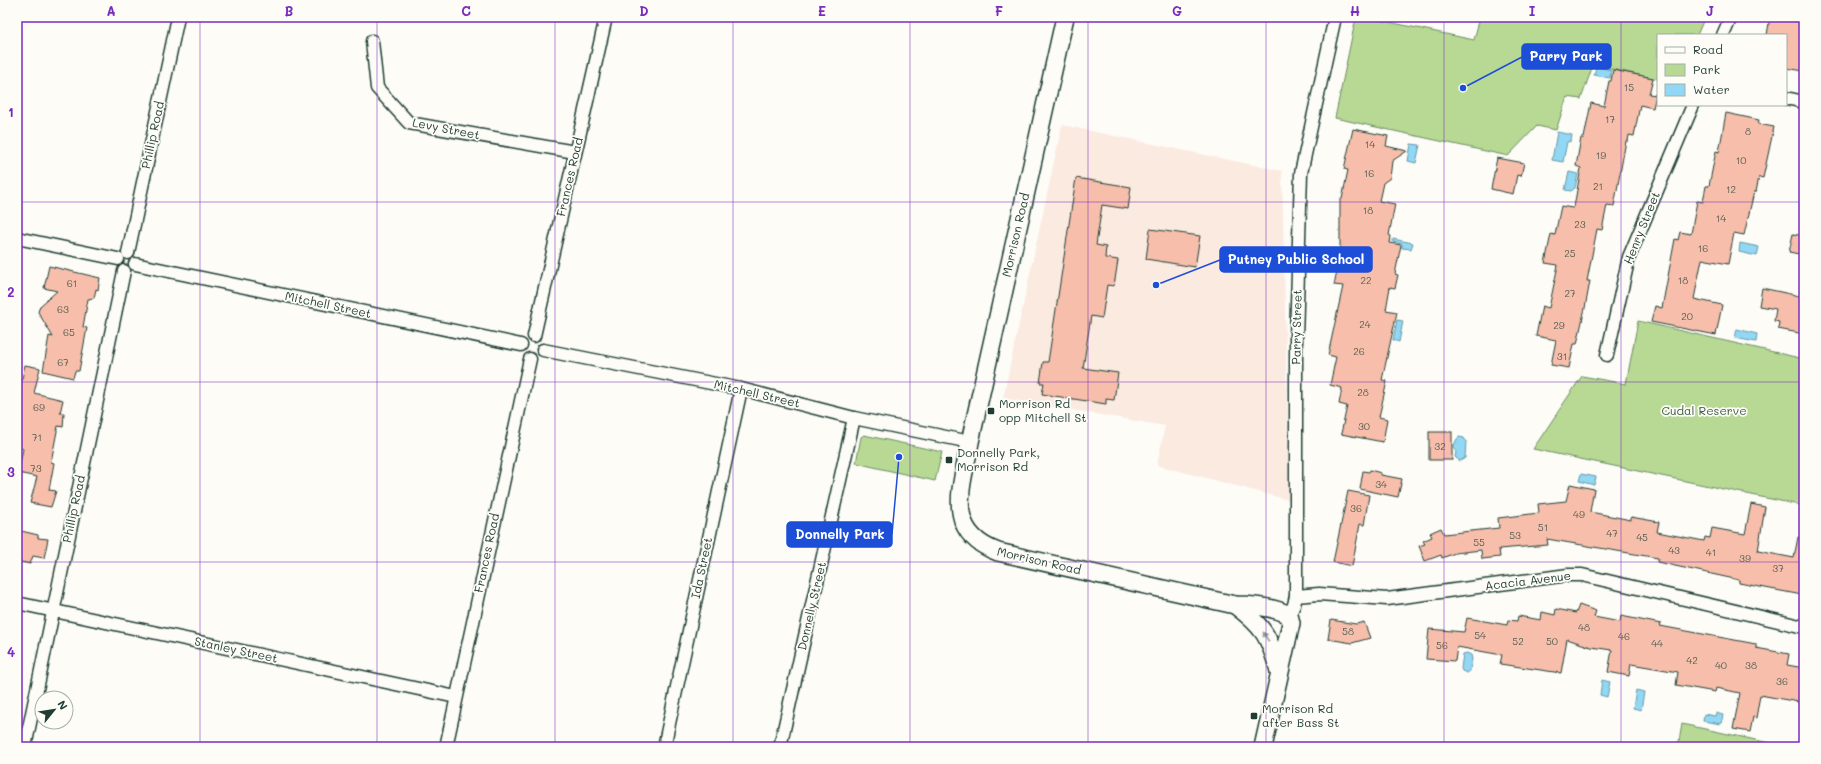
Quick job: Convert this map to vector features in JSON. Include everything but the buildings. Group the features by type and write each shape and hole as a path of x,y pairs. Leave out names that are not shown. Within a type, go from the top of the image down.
{"street":[{"name":"Phillip Road","path":"123,256 178,17"},
{"name":"Frances Road","path":"534,336 606,17"},
{"name":"Morrison Road","path":"1064,17 970,442 960,503 962,520 968,534 987,548 1023,558 1235,605 1249,605 1282,611 1289,615"},
{"name":"Parry Street","path":"1289,615 1294,605 1296,596 1296,338 1302,173 1335,17"},
{"path":"1723,34 1731,17"},
{"name":"Levy Street","path":"372,41 377,88 409,123 575,152"},
{"path":"1787,98 1804,102"},
{"name":"Henry Street","path":"1607,355 1629,257 1693,106"},
{"path":"17,238 123,256 133,256 135,264 130,270 124,270 119,267 123,256"},
{"name":"Mitchell Street","path":"135,264 521,345"},
{"name":"Phillip Road","path":"25,747 124,270"},
{"path":"534,336 542,343 543,350 539,356 530,359 523,354 521,345 526,338 534,336"},
{"name":"Mitchell Street","path":"543,350 740,389 854,418 970,442"},
{"name":"Frances Road","path":"446,747 530,359"},
{"name":"Ida Street","path":"664,747 740,389"},
{"name":"Donnelly Street","path":"780,747 854,418"},
{"name":"Acacia Avenue","path":"1296,596 1319,594 1387,599 1568,575 1582,575 1804,627"},
{"name":"Stanley Street","path":"17,603 456,697"},
{"path":"1235,605 1257,623 1262,630 1272,646 1280,673"},
{"path":"1263,747 1291,624 1289,615"}],"shaded area":[{"path":"1062,125 1282,171 1289,500 1157,465 1165,426 1003,398"}],"green space":[{"path":"1356,17 1365,17 1474,40 1480,17 1693,17 1704,19 1697,34 1657,34 1657,79 1593,65 1581,99 1567,97 1556,130 1537,126 1508,156 1335,118"},
{"name":"Cudal Reserve","path":"1638,321 1804,359 1804,506 1533,449 1582,376 1626,384"},
{"path":"864,435 942,452 935,481 856,463 861,437"},
{"path":"1682,724 1788,747 1678,747"}],"water":[{"path":"1596,67 1611,70 1610,78 1594,75"},
{"path":"1557,132 1572,135 1571,141 1567,142 1563,162 1552,160"},
{"path":"1411,144 1420,145 1416,163 1408,161"},
{"path":"1569,172 1578,174 1575,188 1571,191 1565,190"},
{"path":"1393,239 1413,243 1411,249 1402,248 1402,244 1393,242"},
{"path":"1740,243 1759,247 1757,256 1739,252"},
{"path":"1397,320 1403,321 1399,342 1393,340"},
{"path":"1737,329 1757,334 1756,342 1735,338"},
{"path":"1459,437 1464,438 1466,441 1465,458 1460,461 1455,457 1456,452 1453,447"},
{"path":"1581,474 1596,477 1594,485 1579,481"},
{"path":"1467,653 1471,655 1472,659 1470,671 1467,673 1462,671 1461,668 1463,654"},
{"path":"1602,680 1610,682 1607,697 1600,695"},
{"path":"1636,690 1644,692 1641,710 1633,708"},
{"path":"1716,713 1723,715 1721,724 1703,721 1704,714 1715,716"}],"place":[{"name":"Parry Park","path":"1463,88"},
{"name":"Putney Public School","path":"1156,285"},
{"name":"Morrison Rd opp Mitchell St","path":"991,411"},
{"name":"Donnelly Park","path":"899,457"},
{"name":"Donnelly Park, Morrison Rd","path":"949,460"},
{"name":"Morrison Rd after Bass St","path":"1254,716"}]}
